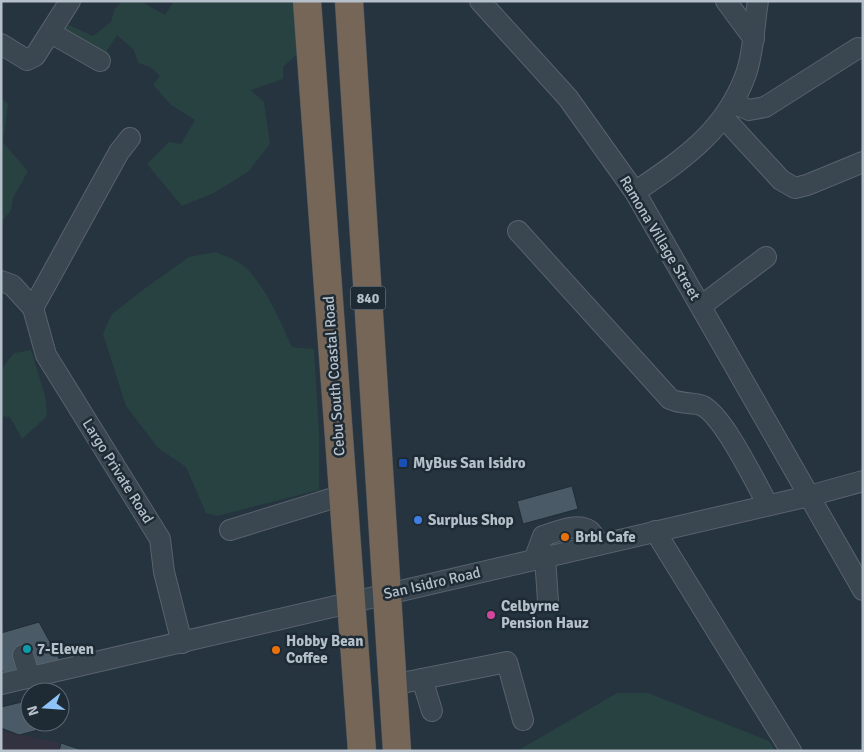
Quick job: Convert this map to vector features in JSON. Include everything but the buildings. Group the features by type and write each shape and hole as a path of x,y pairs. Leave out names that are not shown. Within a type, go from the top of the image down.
{"highway":[{"name":"Cebu South Coastal Road","path":"307,1 362,751"},
{"name":"840","path":"349,1 396,751"}],"street":[{"path":"1,44 27,60 35,56 70,1"},
{"name":"Ramona Village Street","path":"480,1 568,98 634,192 863,590"},
{"path":"726,1 754,39"},
{"path":"634,192 690,154 729,110 746,73 754,39 758,1"},
{"path":"51,33 100,61"},
{"path":"729,110 749,110 765,107 858,48"},
{"path":"729,110 781,180 795,188 863,162"},
{"path":"33,308 119,152 130,138"},
{"path":"518,232 670,399 682,405 702,405 716,416 768,505"},
{"path":"701,306 766,257"},
{"name":"Largo Private Road","path":"1,281 12,285 33,308 46,355 160,539 164,572 182,643"},
{"name":"San Isidro Road","path":"1,684 809,496 863,481"},
{"path":"230,530 343,495"},
{"path":"654,531 791,751"},
{"path":"539,558 548,601"},
{"path":"23,655 30,678"},
{"path":"392,685 508,662 524,720"},
{"path":"422,679 432,711"}],"shaded area":[{"path":"1,731 61,743 85,751 1,751"}],"green space":[{"path":"122,1 140,1 165,15 174,1 295,1 301,51 283,67 283,79 251,90 264,102 270,144 248,172 214,193 182,206 147,164 169,142 181,144 195,120 171,105 153,85 160,76 150,67 138,63 134,50 117,35 100,61 63,31 69,25 93,36 111,22 114,10"},
{"path":"1,98 8,104 3,143 28,171 13,198 11,210 1,223"},
{"path":"216,252 241,264 257,280 271,302 292,347 314,349 319,434 319,490 217,516 206,513 186,467 158,448 126,406 103,334 111,315 144,289 189,257"},
{"path":"31,350 45,396 47,416 22,439 10,417 1,416 1,370 14,353"},
{"path":"617,693 648,693 769,741 776,751 517,751"}],"place":[{"name":"MyBus San Isidro","path":"403,463"},
{"name":"Surplus Shop","path":"418,520"},
{"name":"Brbl Cafe","path":"565,537"},
{"name":"Celbyrne Pension Hauz","path":"491,615"},
{"name":"7-Eleven","path":"27,649"},
{"name":"Hobby Bean Coffee","path":"276,650"}]}
